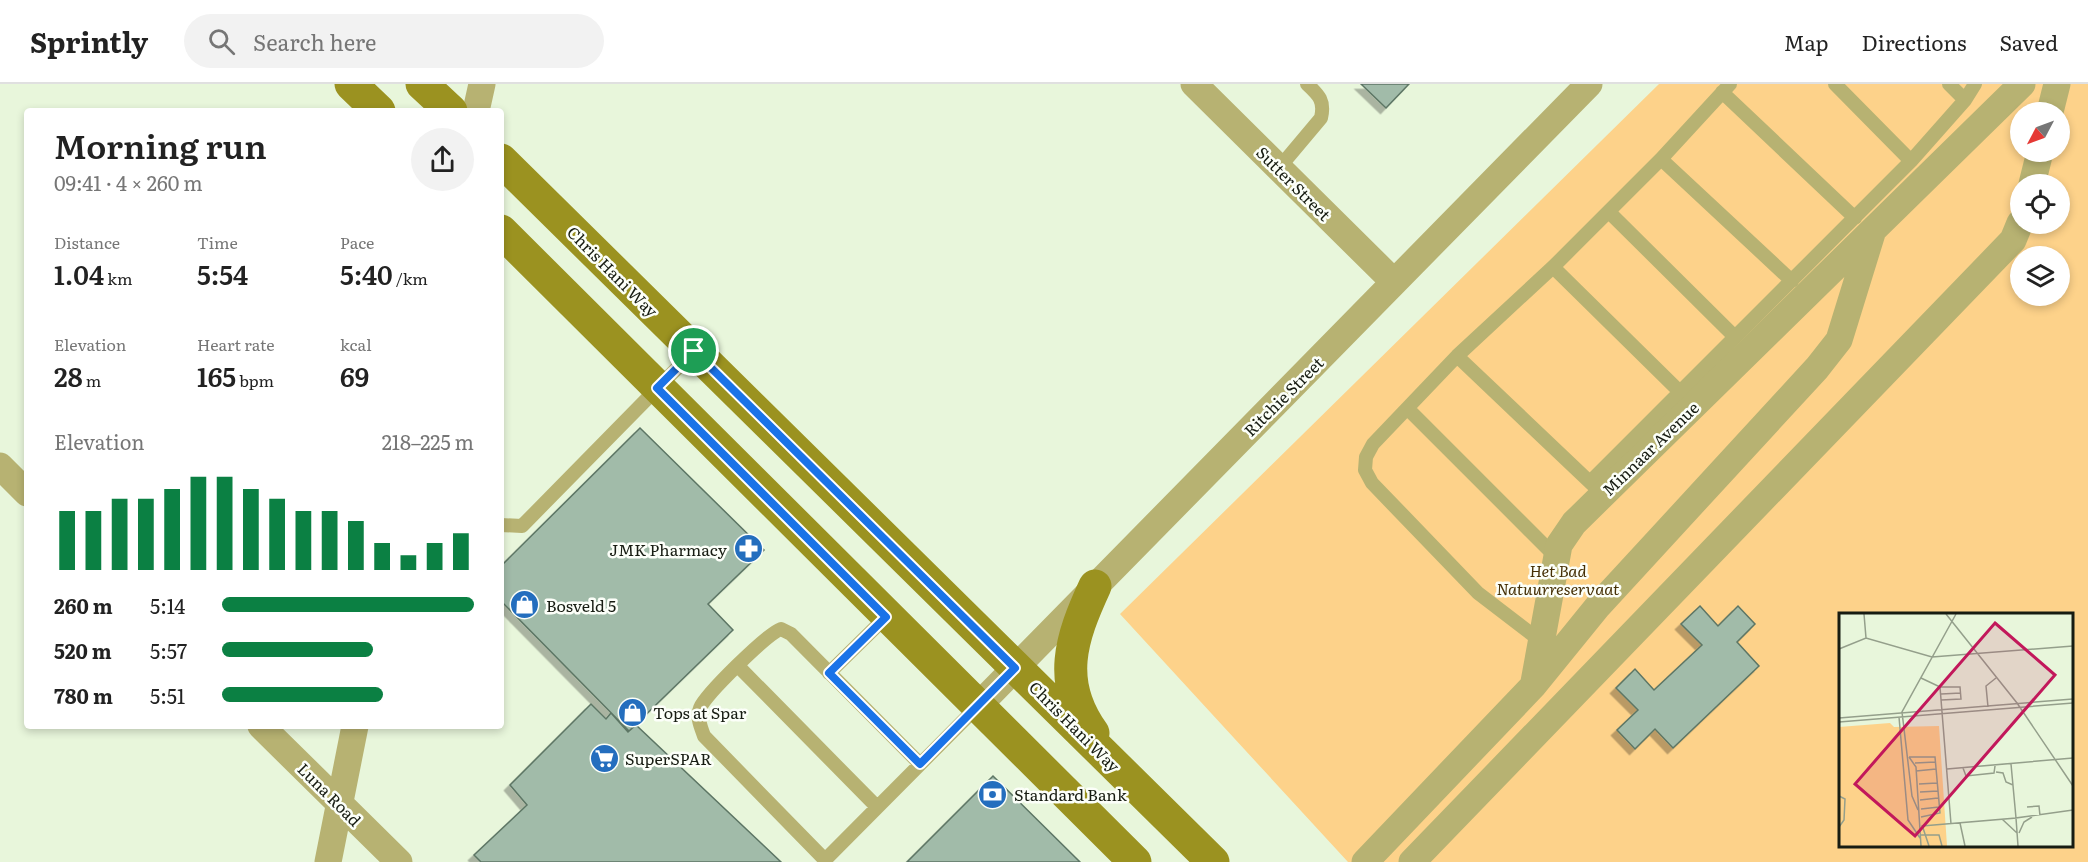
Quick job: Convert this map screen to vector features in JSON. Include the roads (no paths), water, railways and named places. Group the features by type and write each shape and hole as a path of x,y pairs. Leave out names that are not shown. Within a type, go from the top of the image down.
{"main road":[{"path":"351,84 376,108"},
{"path":"422,84 448,108"},
{"name":"Chris Hani Way","path":"504,163 1214,862"},
{"path":"504,234 886,617 1135,862"},
{"path":"1095,586 1078,624 1070,655 1073,688 1085,723 1120,771"}],"street":[{"path":"477,108 482,84"},
{"name":"Sutter Street","path":"1194,84 1394,282"},
{"name":"Ritchie Street","path":"977,707 1589,84"},
{"name":"Minnaar Avenue","path":"1533,686 1559,545 1596,488 1864,224 2022,84"},
{"path":"2052,102 2057,84"},
{"path":"1365,862 1533,686 1598,606 1817,368 1839,340 1864,224"},
{"path":"1412,862 2013,240 2015,234"},
{"path":"0,466 24,490"},
{"name":"Luna Road","path":"264,729 399,862"},
{"path":"328,862 354,729"}],"lane":[{"path":"1279,168 1321,118 1323,108 1320,96 1307,84"},
{"path":"1835,84 1911,161"},
{"path":"1950,84 1965,100"},
{"path":"1456,356 1596,488 1680,392 1734,336 1792,281 1864,224 1911,161 1965,100 1975,84"},
{"path":"1542,642 1478,594 1372,483 1365,470 1366,457 1373,444 1456,356 1609,212 1726,88 1864,224"},
{"path":"1661,159 1792,281"},
{"path":"1609,212 1734,336"},
{"path":"1553,267 1680,392"},
{"path":"504,525 522,526 694,351"},
{"path":"1408,409 1556,557"},
{"path":"829,673 886,617"},
{"path":"920,764 790,634 781,628 765,637 699,709 699,722 704,736 826,861 977,707"},
{"path":"738,666 877,807"}],"place":[{"name":"JMK Pharmacy","path":"748,549"},
{"name":"Bosveld 5","path":"525,605"},
{"name":"Tops at Spar","path":"632,712"},
{"name":"SuperSPAR","path":"604,758"},
{"name":"Standard Bank","path":"993,794"}],"park label":[{"name":"Het Bad Natuurreservaat","path":"1558,579"}]}
